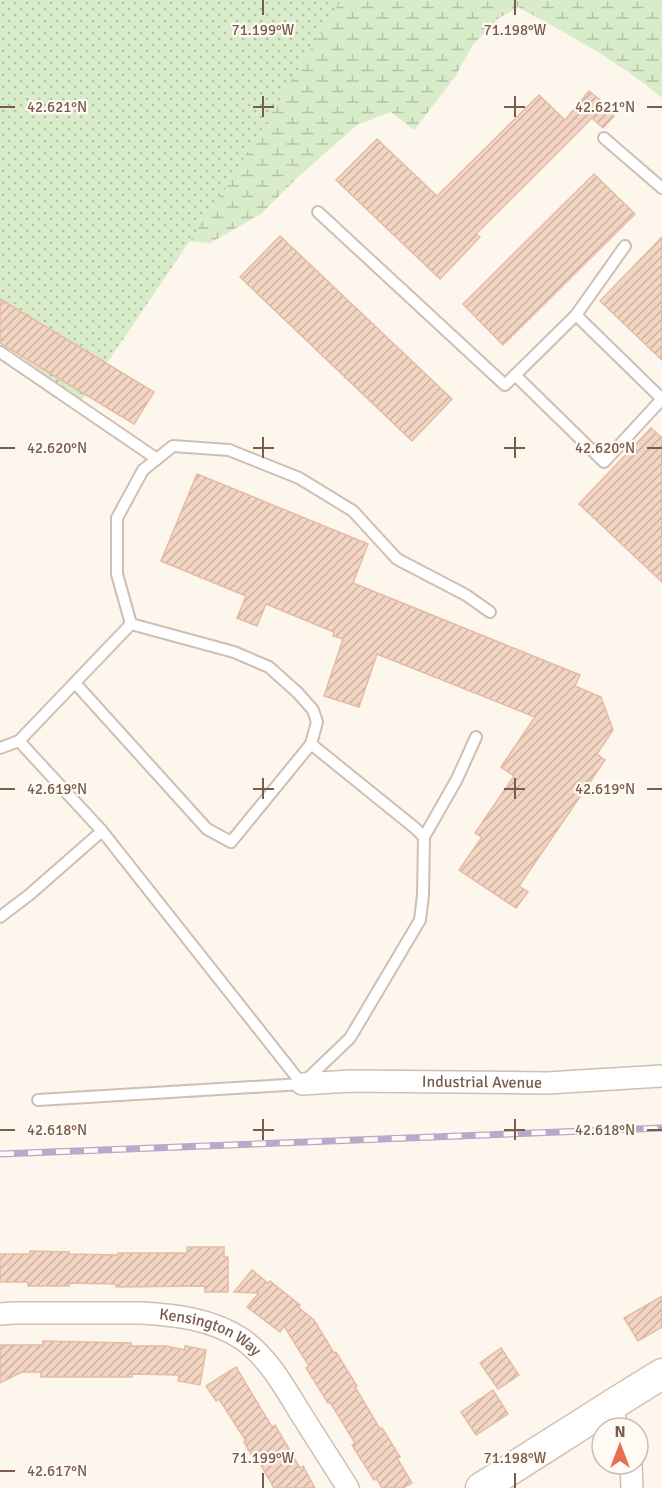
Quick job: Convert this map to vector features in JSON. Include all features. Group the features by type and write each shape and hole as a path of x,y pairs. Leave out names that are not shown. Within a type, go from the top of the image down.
{"main road":[{"path":"615,1416 662,1374"},
{"path":"481,1488 544,1449 590,1428"}],"street":[{"name":"Industrial Avenue","path":"302,1084 351,1081 547,1083 662,1076"},
{"name":"Kensington Way","path":"0,1314 161,1314 200,1320 227,1330 251,1346 270,1367 348,1488"}],"lane":[{"path":"604,138 662,188"},
{"path":"318,212 505,385 576,315 625,246"},
{"path":"515,375 604,462 662,399 576,315"},
{"path":"0,352 157,459"},
{"path":"131,624 117,574 117,518 143,470 173,446 229,450 299,478 353,511 397,558 466,595 490,612"},
{"path":"0,748 19,741 131,624"},
{"path":"75,683 207,829 231,842 311,744 317,722 312,710 298,693 269,667 234,652 131,624"},
{"path":"38,1100 302,1084 350,1038 420,920 424,837 457,780 476,737"},
{"path":"19,741 102,831 302,1084"},
{"path":"311,744 424,837"},
{"path":"0,917 29,895 102,831"}],"green space":[{"path":"0,0 662,0 662,98 610,60 518,7 499,18 472,46 455,77 414,130 391,112 357,125 298,177 261,214 210,243 124,236"},
{"path":"0,0 341,0 227,186 80,403 0,341"}],"building":[{"path":"589,91 603,102 601,104 614,116 603,128 592,118 476,234 480,237 440,279 336,180 377,139 437,196 539,95 565,120"},
{"path":"594,174 635,214 503,345 463,304"},
{"path":"280,236 452,399 412,441 240,277"},
{"path":"662,237 662,360 600,301"},
{"path":"0,299 154,392 134,424 0,343"},
{"path":"651,428 662,438 662,582 579,504"},
{"path":"197,474 368,544 353,583 580,675 575,686 601,697 613,730 597,754 605,760 519,886 528,892 516,908 459,870 482,837 475,833 514,776 501,767 535,717 377,654 359,707 324,696 343,639 333,636 334,632 266,604 257,626 237,618 246,596 161,561"},
{"path":"187,1247 224,1247 224,1257 228,1257 228,1292 205,1292 205,1286 116,1287 116,1284 69,1283 69,1286 28,1286 28,1282 0,1282 0,1254 30,1254 30,1251 118,1255 118,1253 187,1253"},
{"path":"252,1270 300,1305 298,1307 314,1320 357,1386 355,1387 380,1429 382,1428 400,1457 397,1458 412,1483 403,1488 382,1488 376,1478 374,1480 352,1445 355,1443 306,1368 309,1366 284,1326 280,1332 247,1307 259,1293 234,1292"},
{"path":"662,1296 662,1327 638,1341 624,1318"},
{"path":"43,1341 131,1343 131,1346 166,1346 185,1350 185,1346 206,1350 200,1385 178,1381 179,1375 41,1377 41,1372 22,1372 0,1383 0,1345 43,1345"},
{"path":"501,1348 519,1375 498,1389 480,1363"},
{"path":"236,1367 272,1427 275,1425 300,1468 303,1466 315,1488 274,1488 258,1460 255,1461 244,1442 246,1441 219,1399 216,1401 206,1386"},
{"path":"493,1390 508,1414 476,1435 461,1412"}],"railway":[{"path":"0,1154 662,1128"}]}
